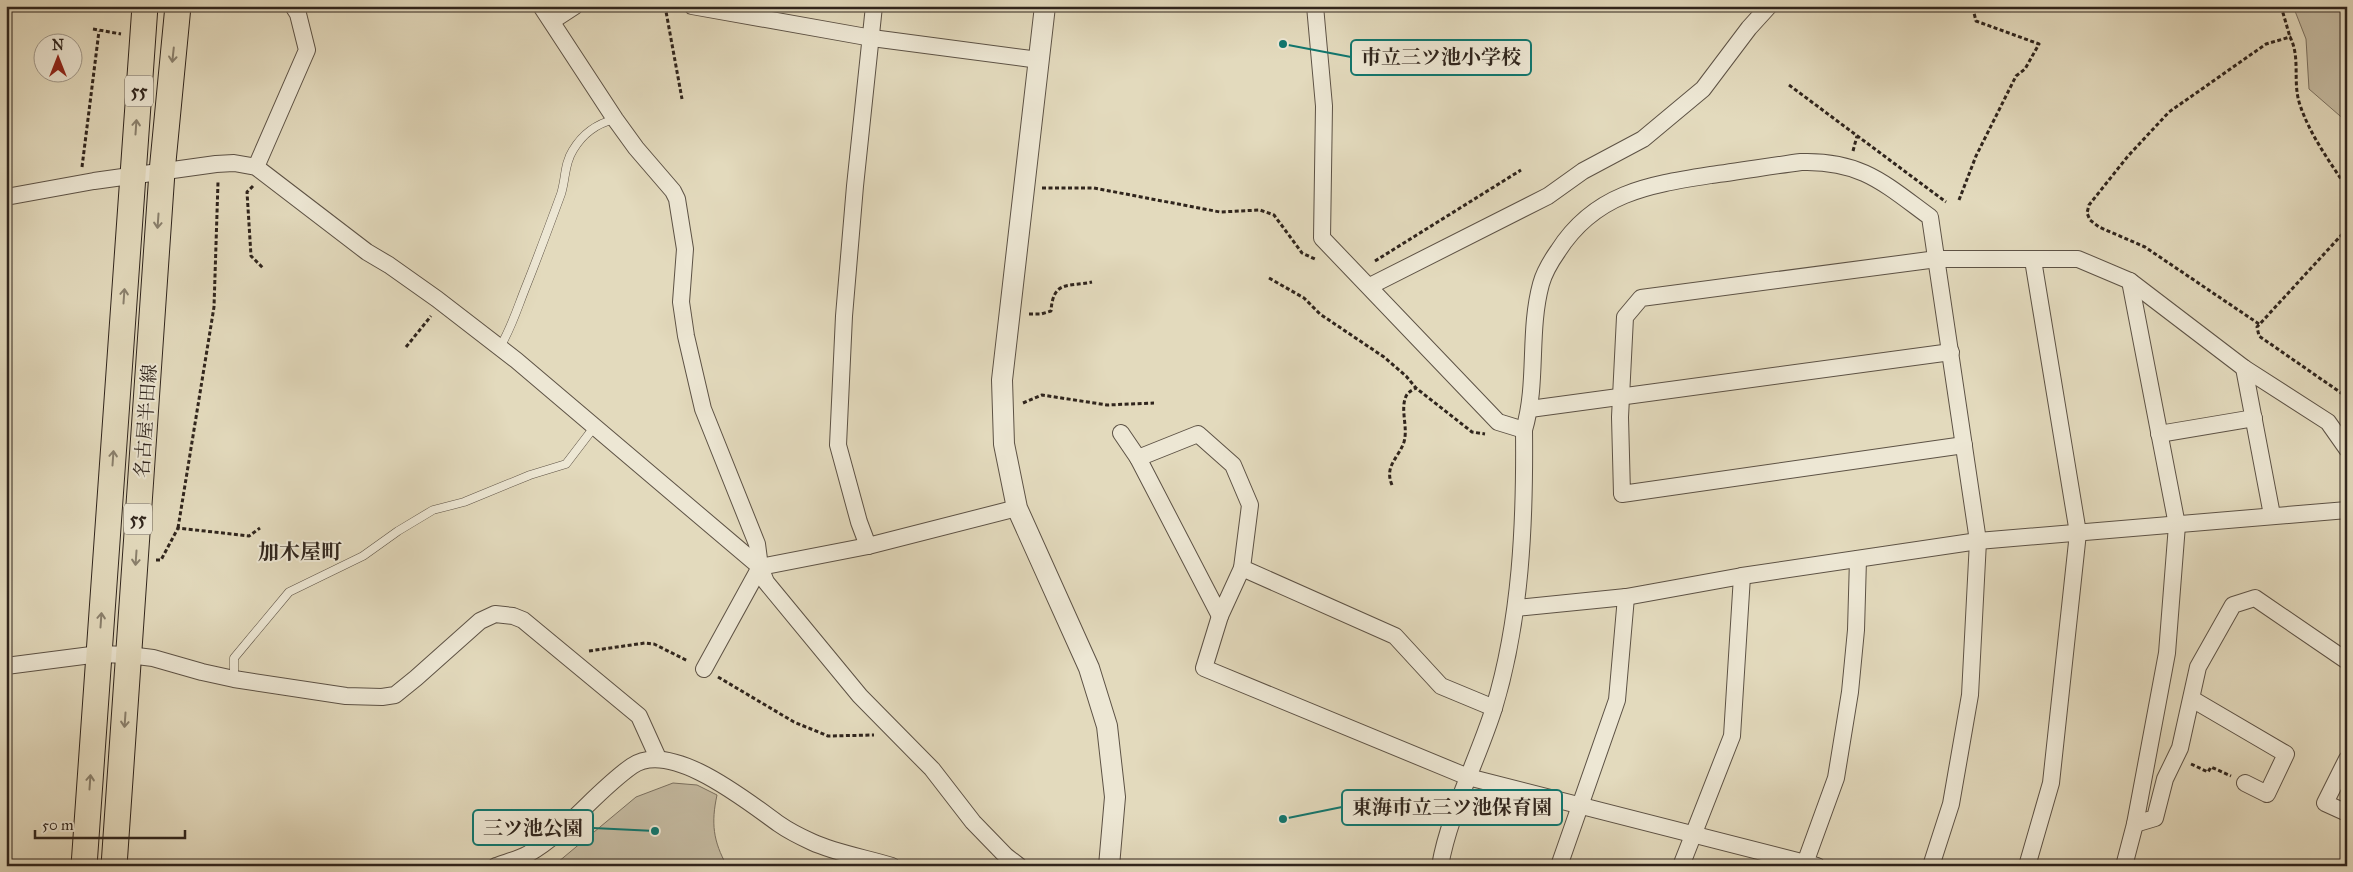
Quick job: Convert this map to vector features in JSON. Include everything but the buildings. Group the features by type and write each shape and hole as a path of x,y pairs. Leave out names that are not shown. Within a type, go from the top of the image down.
{"main road":[{"name":"名古屋半田線","path":"84,866 145,6"},
{"name":"名古屋半田線","path":"114,866 162,172 178,6"}],"street":[{"path":"261,170 307,50 298,14 293,6"},
{"path":"542,6 615,119 636,148 673,191 677,200 685,249 681,302 686,336 703,408 757,544 760,567 766,582 860,696 932,769 972,822 1006,856 1019,866"},
{"path":"552,21 575,6"},
{"path":"692,6 872,38 1039,60"},
{"path":"868,546 859,522 838,445 844,316 854,196 874,6"},
{"path":"1045,6 1002,380 1004,444 1017,508 1089,668 1101,702 1111,750 1115,796 1109,866"},
{"path":"1315,6 1324,106 1322,238 1357,272 1498,422 1524,430"},
{"path":"1370,286 1548,196 1583,171 1643,139 1704,89 1749,28 1769,6"},
{"path":"1440,866 1468,777 1494,708 1516,608 1524,430 1530,409 1535,314 1541,282 1568,234 1588,216 1608,202 1632,191 1669,182 1801,162 1840,164 1873,176 1930,217 1978,541 1970,695 1951,804 1931,866"},
{"path":"6,197 82,183 216,164 234,163 261,170 367,252 389,264 500,348 595,426 760,567"},
{"path":"1964,445 1622,494 1621,398 1624,317 1641,298 1937,259 2033,260 2078,258 2130,281 2244,368 2328,422 2347,449"},
{"path":"2026,866 2051,783 2078,533 2033,260"},
{"path":"2124,866 2135,824 2167,653 2177,525 2130,281"},
{"path":"1530,409 1951,352"},
{"path":"2244,368 2272,515"},
{"path":"2159,434 2254,418"},
{"path":"1121,433 1138,458 1220,616"},
{"path":"1138,458 1198,434 1233,465 1250,505 1242,568 1220,616 1204,668 1468,777 1809,865 1836,778 1850,692 1856,630 1858,559"},
{"path":"760,567 868,546 1017,508"},
{"path":"1516,608 1626,597 1742,576 1978,541 2347,510"},
{"path":"704,669 760,567"},
{"path":"1242,568 1395,636 1441,686 1494,708"},
{"path":"1681,866 1732,736 1742,576"},
{"path":"1559,866 1617,700 1626,597"},
{"path":"2135,824 2155,818 2165,779 2176,756 2192,699 2198,667 2233,605 2255,598 2347,661"},
{"path":"6,666 99,654 154,658 234,679 346,696 382,697 395,695 480,621 495,614 513,616 523,620 638,716 658,758"},
{"path":"2192,699 2286,754 2268,794 2245,783"},
{"path":"496,866 527,855 559,832 632,765 644,760 658,758 679,764 717,781 760,808 780,825 814,843 892,866"},
{"path":"2347,759 2325,802 2347,813"}],"lane":[{"path":"500,348 511,328 563,189 565,165 587,131 602,122 615,119"},
{"path":"234,679 234,658 289,592 364,556 398,531 433,510 464,502 530,475 566,464 595,426"}],"path":[{"path":"665,6 682,98"},
{"path":"1959,200 1976,156 2016,76 2025,69 2039,44 1976,20 1974,13 1976,6"},
{"path":"2281,6 2290,38 2296,48 2299,104 2310,127 2347,188"},
{"path":"92,29 143,35"},
{"path":"82,183 81,171 98,31"},
{"path":"2259,324 2145,247 2099,227 2090,220 2088,213 2089,205 2105,183 2169,112 2266,44 2290,38"},
{"path":"1790,85 1946,202"},
{"path":"136,558 160,560 178,528 214,307 219,174 216,164"},
{"path":"261,170 247,192 251,256 263,268"},
{"path":"1357,272 1521,170"},
{"path":"1024,188 1094,188 1220,212 1260,210 1274,215 1302,252 1314,260 1331,260 1340,256"},
{"path":"2347,229 2256,327 2259,336 2347,397"},
{"path":"1270,278 1304,298 1320,314 1384,357 1406,376 1416,388 1472,432 1485,434 1494,432 1498,422"},
{"path":"1009,313 1041,314 1051,311 1052,299 1057,289 1064,286 1092,282"},
{"path":"406,347 441,303"},
{"path":"1392,485 1388,477 1390,466 1404,442 1405,399 1409,392 1416,388"},
{"path":"1002,405 1022,403 1042,395 1107,405 1154,403"},
{"path":"178,528 249,536 260,528"},
{"path":"566,656 645,643 654,644 704,669 794,722 828,736 890,734 896,731"},
{"path":"2176,756 2208,772 2212,767 2245,783"}],"shaded area":[{"path":"2293,6 2347,6 2347,46 2343,62 2347,67 2347,122 2309,89 2306,39"},
{"path":"673,783 697,785 717,795 714,832 727,866 556,866 558,862 636,797"}],"place":[{"name":"市立三ツ池小学校","path":"1283,44"},
{"name":"東海市立三ツ池保育園","path":"1283,819"},
{"name":"三ツ池公園","path":"655,831"}],"district":[{"name":"加木屋町","path":"300,552"}]}
